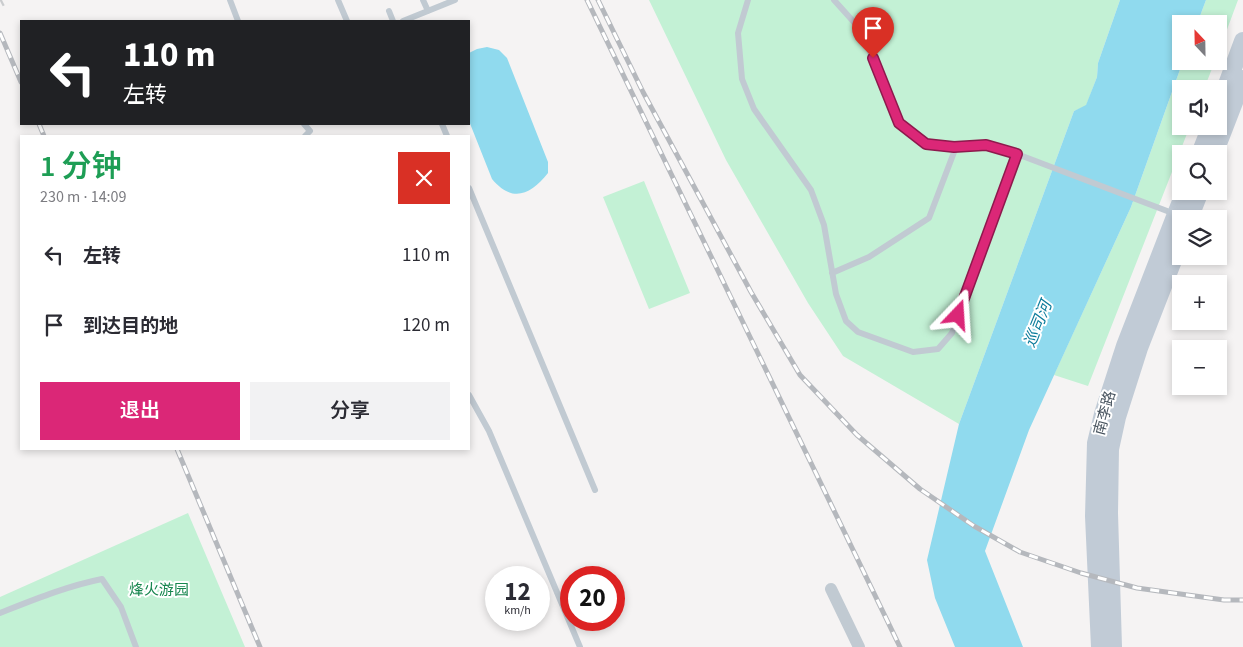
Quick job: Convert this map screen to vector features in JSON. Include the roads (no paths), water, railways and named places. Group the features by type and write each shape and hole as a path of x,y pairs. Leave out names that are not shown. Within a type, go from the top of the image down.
{"main road":[{"path":"1227,84 1243,41"},
{"path":"1217,145 1243,79"},
{"name":"南李路","path":"1100,647 1094,516 1096,443 1103,414 1125,346 1172,241"},
{"name":"南李路","path":"1113,647 1109,513 1110,449 1117,417 1140,348 1172,264"}],"street":[{"path":"831,589 859,647"}],"lane":[{"path":"230,0 238,20"},
{"path":"338,0 347,20"},
{"path":"423,0 428,11"},
{"path":"406,20 455,0"},
{"path":"748,0 738,33 742,80 754,110 811,190 824,225 836,294 846,320 858,332 913,352 938,349 952,333 1017,154"},
{"path":"834,0 862,30 899,123 926,144 956,147 986,145 1017,154 1172,212"},
{"path":"389,11 393,20"},
{"path":"305,125 310,131 306,135"},
{"path":"832,273 869,257 929,218 956,147"},
{"path":"470,190 595,490"},
{"path":"470,397 489,431 580,647"},
{"path":"0,612 68,588 102,579 121,607 136,647"}],"water":[{"name":"巡司河","path":"1120,0 1206,0 1200,15 1172,15 1172,70 1180,70 1176,80 1172,80 1172,92 1131,207 1029,430 985,551 1023,647 955,647 935,598 927,560 959,424 1074,111 1086,105 1097,77 1098,63"},
{"path":"487,47 499,50 507,58 548,162 548,173 528,191 514,194 507,192 492,179 470,124 470,52"}],"railway":[{"path":"587,0 900,647"},
{"path":"598,0 643,92 751,292 800,375 857,435 920,489 974,526 1020,552 1081,573 1137,588 1224,600 1243,600"},
{"path":"0,33 20,80"},
{"path":"39,125 44,135"},
{"path":"177,450 260,647"}],"park label":[{"name":"烽火游园","path":"159,590"}]}
